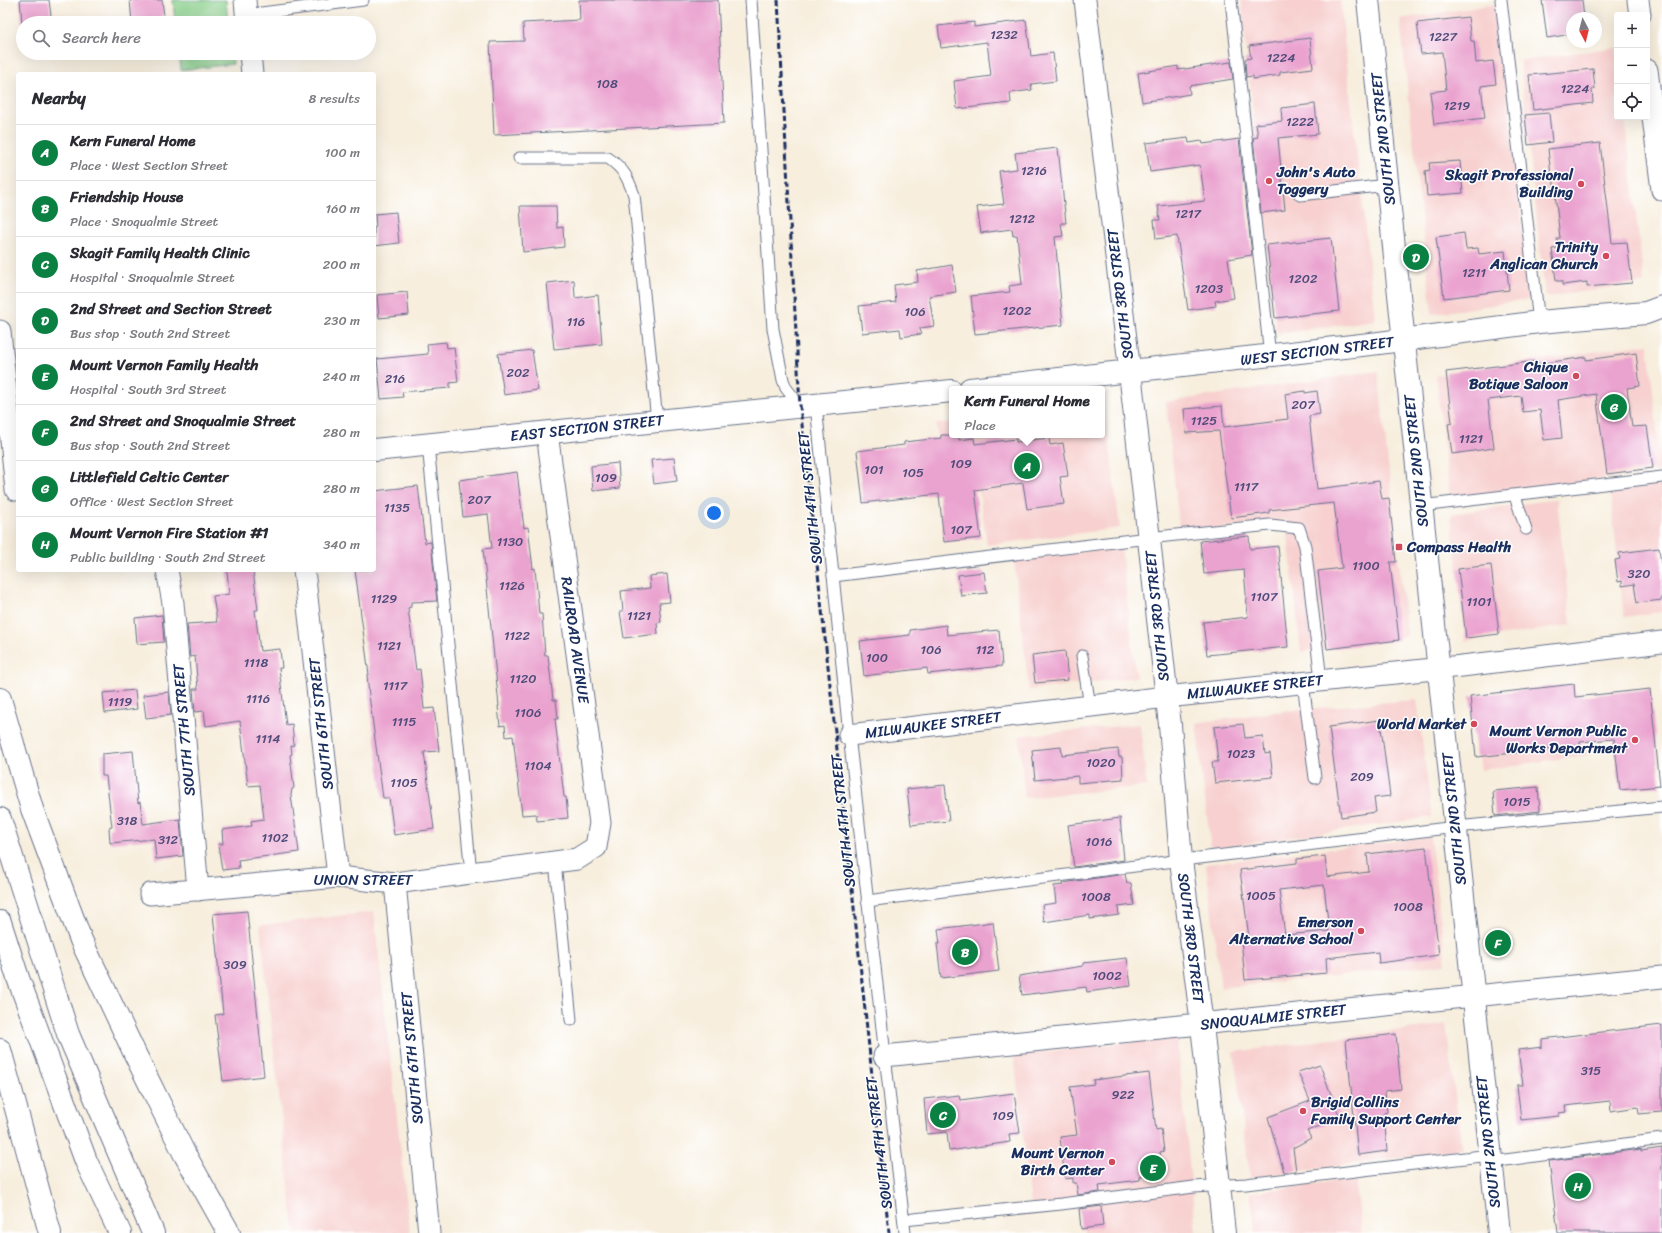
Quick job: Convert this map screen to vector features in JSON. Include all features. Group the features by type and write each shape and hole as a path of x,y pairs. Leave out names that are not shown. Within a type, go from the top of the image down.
{"main road":[{"name":"SOUTH 2ND STREET","path":"1368,0 1437,668 1456,827 1472,996 1499,1233"},
{"name":"WEST SECTION STREET","path":"998,386 1270,356 1539,322 1646,313 1662,307"},
{"name":"SOUTH 3RD STREET","path":"1130,372 1166,697 1181,860 1202,1024 1224,1233"},
{"path":"808,406 949,391"},
{"name":"EAST SECTION STREET","path":"376,450 808,406"},
{"path":"0,699 32,809 81,940 184,1153 229,1233"},
{"path":"0,818 68,1034 153,1233"},
{"path":"0,922 18,978 86,1161 120,1233"},
{"path":"0,1050 50,1233"}],"street":[{"name":"SOUTH 3RD STREET","path":"1085,0 1130,372"},
{"path":"1638,0 1640,12"},
{"path":"251,60 252,72"},
{"path":"1649,84 1662,190"},
{"path":"0,331 16,481"},
{"name":"RAILROAD AVENUE","path":"547,433 600,822 596,847"},
{"name":"SOUTH 7TH STREET","path":"167,572 173,603 198,890"},
{"name":"SOUTH 6TH STREET","path":"304,572 338,877"},
{"name":"MILWAUKEE STREET","path":"849,735 1166,697 1662,642"},
{"name":"UNION STREET","path":"150,894 338,877 395,883 577,859 596,847"},
{"name":"SOUTH 6TH STREET","path":"395,883 429,1233"},
{"name":"SNOQUALMIE STREET","path":"884,1056 1662,977"}],"lane":[{"path":"246,13 363,0"},
{"path":"751,0 773,329 783,380 786,388 808,406"},
{"path":"1231,0 1270,356"},
{"path":"1501,0 1539,322"},
{"path":"519,158 608,158 619,166 627,176 634,195 657,421"},
{"path":"1300,195 1387,185"},
{"name":"SOUTH 4TH STREET","path":"808,406 833,576 867,901 905,1233"},
{"path":"428,444 471,873"},
{"path":"1421,506 1515,496 1662,477"},
{"path":"1515,496 1526,529"},
{"path":"833,576 1148,538 1270,525 1299,528 1305,546 1315,778"},
{"path":"1082,656 1090,706"},
{"path":"867,901 1181,860 1456,827 1662,807"},
{"path":"555,862 571,1020"},
{"path":"904,1220 1061,1204 1194,1186 1246,1184 1662,1139"}],"shaded area":[{"path":"1241,0 1340,0 1375,320 1277,334"},
{"path":"1497,4 1530,299 1432,314 1400,19"},
{"path":"1614,47 1614,120 1625,120 1644,283 1545,297 1520,61"},
{"path":"1648,344 1661,470 1450,501 1436,375"},
{"path":"1378,371 1407,636 1301,652 1286,519 1180,535 1166,402"},
{"path":"1105,410 1120,528 987,545 979,491 945,495 936,424 949,422 949,438 1105,438"},
{"path":"1662,484 1662,612 1624,617 1610,491"},
{"path":"1557,499 1571,625 1465,641 1451,514"},
{"path":"1121,548 1136,677 1029,690 1014,560"},
{"path":"1580,692 1587,755 1481,770 1473,701"},
{"path":"1417,700 1432,817 1211,849 1196,723 1282,711"},
{"path":"1140,724 1147,786 1025,798 1019,736"},
{"path":"1430,837 1446,964 1221,988 1206,864"},
{"path":"374,912 410,1233 298,1233 293,1222 260,925"},
{"path":"1446,1024 1462,1149 1250,1178 1234,1052"},
{"path":"1177,1037 1196,1233 1085,1233 1082,1208 1032,1213 1014,1055"},
{"path":"1355,1178 1362,1233 1255,1233 1250,1193"}],"green space":[{"path":"173,0 226,0 227,16 174,16"},
{"path":"180,60 233,60 233,64 181,70"}],"building":[{"path":"20,0 49,0 51,16 21,16"},
{"path":"130,0 162,0 164,16 131,16"},
{"path":"579,0 718,0 724,123 494,135 490,42 524,41 523,23 580,20"},
{"path":"1542,0 1582,0 1583,12 1566,12 1566,35 1547,38"},
{"path":"1468,17 1471,41 1474,41 1476,63 1493,61 1496,84 1481,86 1485,118 1434,124 1430,92 1446,90 1442,52 1421,54 1417,23"},
{"path":"1026,20 1031,56 1053,53 1056,81 1031,84 1032,90 1010,93 1011,103 957,109 954,81 991,76 987,42 941,48 938,26 974,22 974,27"},
{"path":"1310,38 1313,68 1280,72 1280,75 1253,79 1253,76 1246,77 1245,59 1251,58 1249,46"},
{"path":"1231,62 1233,79 1189,86 1190,94 1142,102 1138,73 1178,66 1178,70"},
{"path":"1593,69 1595,89 1592,89 1593,103 1533,110 1529,75"},
{"path":"1315,104 1318,134 1278,138 1285,210 1261,213 1253,138 1258,137 1256,124 1282,121 1281,108"},
{"path":"1549,113 1552,142 1528,145 1525,115"},
{"path":"1188,138 1189,143 1202,141 1203,144 1239,139 1252,255 1228,259 1234,298 1215,301 1216,306 1188,310 1177,236 1156,239 1154,220 1160,220 1158,206 1205,201 1200,165 1150,172 1146,143"},
{"path":"1600,143 1612,243 1627,242 1632,283 1587,287 1587,282 1562,285 1562,281 1556,281 1552,249 1558,248 1557,238 1560,238 1553,175 1551,175 1548,149"},
{"path":"1058,148 1066,223 1061,223 1063,236 1055,237 1063,325 975,334 971,296 1010,292 1009,286 1022,284 1017,235 1013,236 1012,229 981,233 977,207 1004,204 999,171 1017,169 1015,153"},
{"path":"1460,161 1463,193 1427,196 1425,171 1430,170 1429,163"},
{"path":"520,206 556,206 557,228 563,227 564,247 523,252"},
{"path":"396,212 399,243 376,246 376,214"},
{"path":"1464,233 1466,249 1478,248 1479,254 1505,251 1509,290 1444,298 1436,237"},
{"path":"1331,238 1339,311 1275,318 1267,245"},
{"path":"952,265 956,292 929,296 934,326 920,328 921,334 901,337 900,329 862,333 859,306 896,302 894,285 918,282 917,271"},
{"path":"574,280 575,298 598,295 602,344 554,349 547,283"},
{"path":"407,292 409,315 379,318 377,295"},
{"path":"446,342 447,348 454,347 458,382 450,383 450,388 402,392 403,397 381,399 377,359 428,354 427,344"},
{"path":"532,350 538,390 504,395 498,354"},
{"path":"1636,353 1640,386 1627,388 1632,427 1647,426 1653,468 1607,474 1596,394 1558,400 1562,438 1544,440 1540,410 1523,412 1521,396 1488,400 1494,448 1452,454 1448,424 1452,423 1446,372 1538,361 1538,364 1586,357 1586,360"},
{"path":"1305,391 1305,393 1317,391 1320,414 1309,416 1317,489 1379,481 1382,499 1389,498 1396,562 1390,562 1399,640 1327,649 1318,571 1342,568 1334,503 1269,510 1269,513 1231,518 1219,431 1186,433 1184,409 1222,406 1224,427 1288,419 1285,394"},
{"path":"941,435 949,435 949,438 959,438 959,440 974,438 975,444 1016,439 1016,442 1049,438 1050,445 1063,443 1068,476 1060,477 1064,504 1027,509 1023,483 975,490 981,538 944,542 939,494 863,503 857,451 904,445 904,442 941,438"},
{"path":"674,458 677,481 654,484 651,460"},
{"path":"618,463 620,488 593,491 591,466"},
{"path":"517,472 524,528 528,527 533,569 535,568 539,614 542,614 545,655 548,655 553,700 556,700 558,719 555,719 564,797 566,797 568,818 537,821 536,814 522,815 513,736 506,737 505,725 500,726 483,549 492,548 488,514 463,517 459,480"},
{"path":"418,486 425,543 431,542 437,601 411,602 411,607 408,608 416,670 420,669 424,709 434,708 439,751 424,752 434,829 394,835 389,798 383,798 369,695 367,675 369,675 355,572 376,572 376,491"},
{"path":"1249,536 1250,549 1278,546 1288,647 1207,655 1203,622 1248,617 1244,570 1204,574 1200,541"},
{"path":"1659,548 1662,564 1662,600 1637,603 1634,584 1622,586 1622,581 1618,582 1615,560 1620,559 1619,553"},
{"path":"1491,565 1499,634 1466,638 1458,569"},
{"path":"227,572 253,572 258,610 255,610 260,651 280,649 282,668 279,668 286,725 292,724 294,745 291,746 292,754 290,755 294,788 292,789 291,795 299,852 238,860 239,868 222,870 218,844 223,844 222,830 252,826 251,821 264,819 260,785 248,786 240,721 206,726 204,711 195,712 193,689 198,689 195,656 190,657 187,624 217,622 213,596 229,594"},
{"path":"984,572 987,593 961,596 958,575"},
{"path":"667,574 670,602 659,603 661,622 657,623 658,634 624,638 620,611 623,611 621,591 650,588 649,576"},
{"path":"162,615 164,642 137,644 135,618"},
{"path":"946,625 947,635 999,630 1002,666 928,674 927,668 864,676 860,641 910,635 910,630"},
{"path":"1065,651 1068,680 1035,683 1032,655"},
{"path":"1574,684 1575,697 1650,689 1660,786 1620,790 1614,739 1580,742 1580,746 1476,757 1470,696"},
{"path":"135,690 137,709 105,713 103,693"},
{"path":"169,692 171,715 146,718 143,695"},
{"path":"1380,720 1390,796 1374,798 1376,812 1341,817 1329,727"},
{"path":"1243,724 1245,738 1263,736 1265,754 1270,753 1273,777 1215,783 1212,762 1218,762 1214,727"},
{"path":"1061,747 1062,755 1118,749 1119,757 1122,757 1123,779 1078,783 1078,776 1035,780 1032,750"},
{"path":"133,751 138,803 140,802 143,824 180,819 183,856 156,859 154,839 110,843 109,828 112,827 106,776 102,776 102,754"},
{"path":"945,785 949,821 911,825 907,789"},
{"path":"1538,787 1540,811 1495,816 1493,791"},
{"path":"1120,818 1124,860 1074,867 1068,825"},
{"path":"1426,847 1439,955 1379,963 1378,952 1326,958 1327,973 1245,980 1241,939 1249,938 1240,870 1297,863 1297,859 1325,856 1327,877 1369,872 1367,854","holes":["1324,885 1329,931 1285,935 1279,890"]},
{"path":"1125,874 1127,883 1131,883 1134,905 1118,907 1119,915 1090,919 1090,915 1044,922 1042,905 1056,903 1054,886 1063,885 1062,883"},
{"path":"247,911 264,1076 223,1081 215,1015 223,1014 213,914"},
{"path":"993,922 999,971 941,978 937,944 940,944 938,929"},
{"path":"1127,958 1131,986 1087,992 1086,987 1022,995 1019,976 1083,966 1083,963"},
{"path":"1662,1025 1662,1112 1639,1114 1638,1107 1611,1111 1610,1101 1565,1106 1566,1112 1559,1113 1559,1116 1521,1120 1517,1085 1523,1085 1518,1050 1542,1047 1542,1039"},
{"path":"1396,1034 1401,1089 1385,1091 1387,1112 1384,1113 1387,1151 1358,1155 1346,1040"},
{"name":"Brigid Collins Family Support Center","path":"1320,1065 1340,1118 1307,1131 1311,1138 1293,1148 1296,1171 1284,1172 1268,1117 1310,1101 1298,1072"},
{"path":"1149,1073 1156,1130 1161,1129 1164,1151 1160,1152 1162,1174 1140,1177 1140,1180 1099,1185 1100,1192 1078,1195 1076,1183 1073,1183 1073,1178 1065,1179 1060,1137 1077,1135 1070,1087 1094,1084 1093,1080"},
{"path":"1014,1093 1020,1133 1009,1134 1010,1142 949,1151 947,1132 927,1134 924,1099 959,1095 960,1100"},
{"path":"1662,1148 1662,1233 1558,1233 1549,1161 1641,1149 1641,1151"},
{"path":"1101,1206 1103,1226 1081,1229 1079,1209"}],"railway":[{"path":"778,0 800,406 889,1233"}],"place":[{"name":"John's Auto Toggery","path":"1269,181"},
{"name":"Skagit Professional Building","path":"1581,184"},
{"name":"Trinity Anglican Church","path":"1606,256"},
{"name":"2nd Street and Section Street","path":"1416,257"},
{"name":"Chique Botique Saloon","path":"1576,376"},
{"name":"Littlefield Celtic Center","path":"1614,407"},
{"name":"Kern Funeral Home","path":"1027,466"},
{"name":"Compass Health","path":"1399,547"},
{"name":"World Market","path":"1474,724"},
{"name":"Mount Vernon Public Works Department","path":"1635,740"},
{"name":"Emerson Alternative School","path":"1361,931"},
{"name":"2nd Street and Snoqualmie Street","path":"1498,943"},
{"name":"Friendship House","path":"965,952"},
{"name":"Brigid Collins Family Support Center","path":"1303,1111"},
{"name":"Skagit Family Health Clinic","path":"943,1115"},
{"name":"Mount Vernon Birth Center","path":"1112,1162"},
{"name":"Mount Vernon Family Health","path":"1153,1168"},
{"name":"Mount Vernon Fire Station #1","path":"1578,1186"}]}
